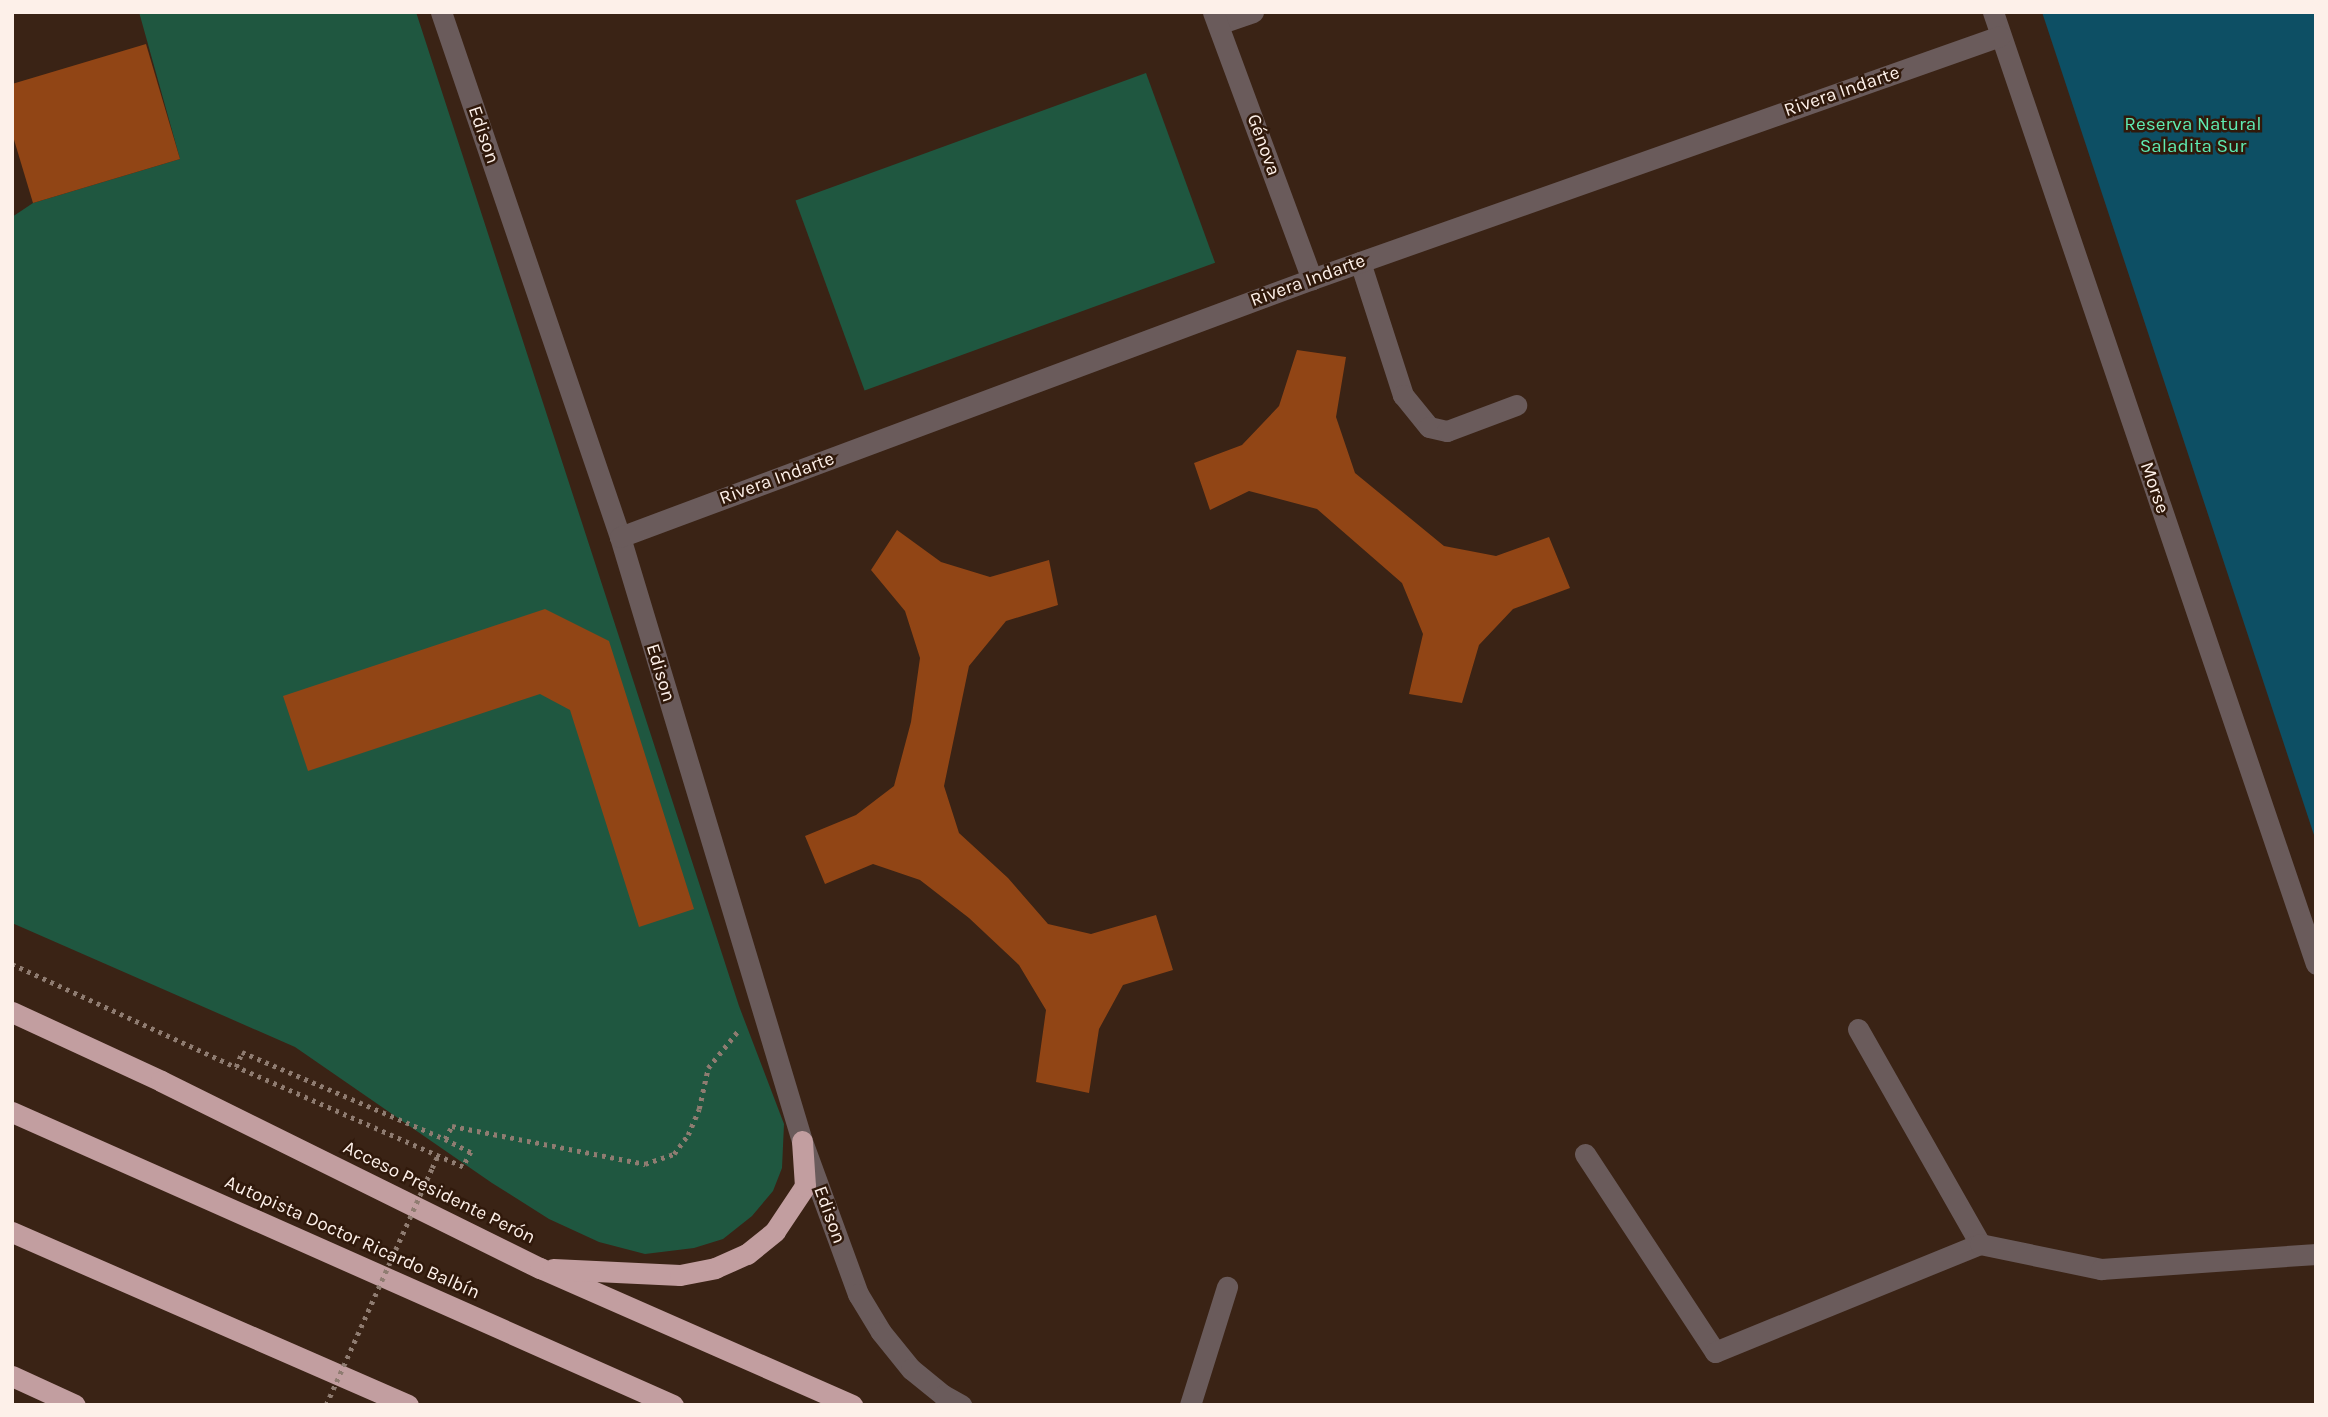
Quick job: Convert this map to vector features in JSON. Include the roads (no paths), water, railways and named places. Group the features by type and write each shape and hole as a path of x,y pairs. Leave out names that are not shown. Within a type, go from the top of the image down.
{"highway":[{"name":"Acceso Presidente Perón","path":"12,1012 173,1087 540,1268 852,1405"},
{"name":"Autopista Doctor Ricardo Balbín","path":"12,1112 673,1405"},
{"path":"540,1268 680,1275 715,1268 747,1254 775,1231 804,1186 802,1141"},
{"path":"12,1232 408,1405"},
{"path":"12,1376 75,1405"}],"street":[{"name":"Edison","path":"442,12 620,537 802,1141 858,1294 881,1332 911,1369 943,1395 961,1405"},
{"path":"1215,18 1253,12"},
{"name":"Morse","path":"1993,12 2316,964"},
{"name":"Génova","path":"1215,18 1312,279"},
{"name":"Rivera Indarte","path":"620,537 1312,279 2000,36"},
{"path":"1360,262 1403,396 1429,426 1447,430 1516,405"},
{"path":"1858,1029 1980,1244"},
{"path":"1586,1154 1715,1352 1980,1244 2101,1269 2316,1254"},
{"path":"1190,1405 1227,1287"}],"water":[{"name":"Reserva Natural Saladita Sur","path":"2042,12 2316,12 2316,841"}]}
